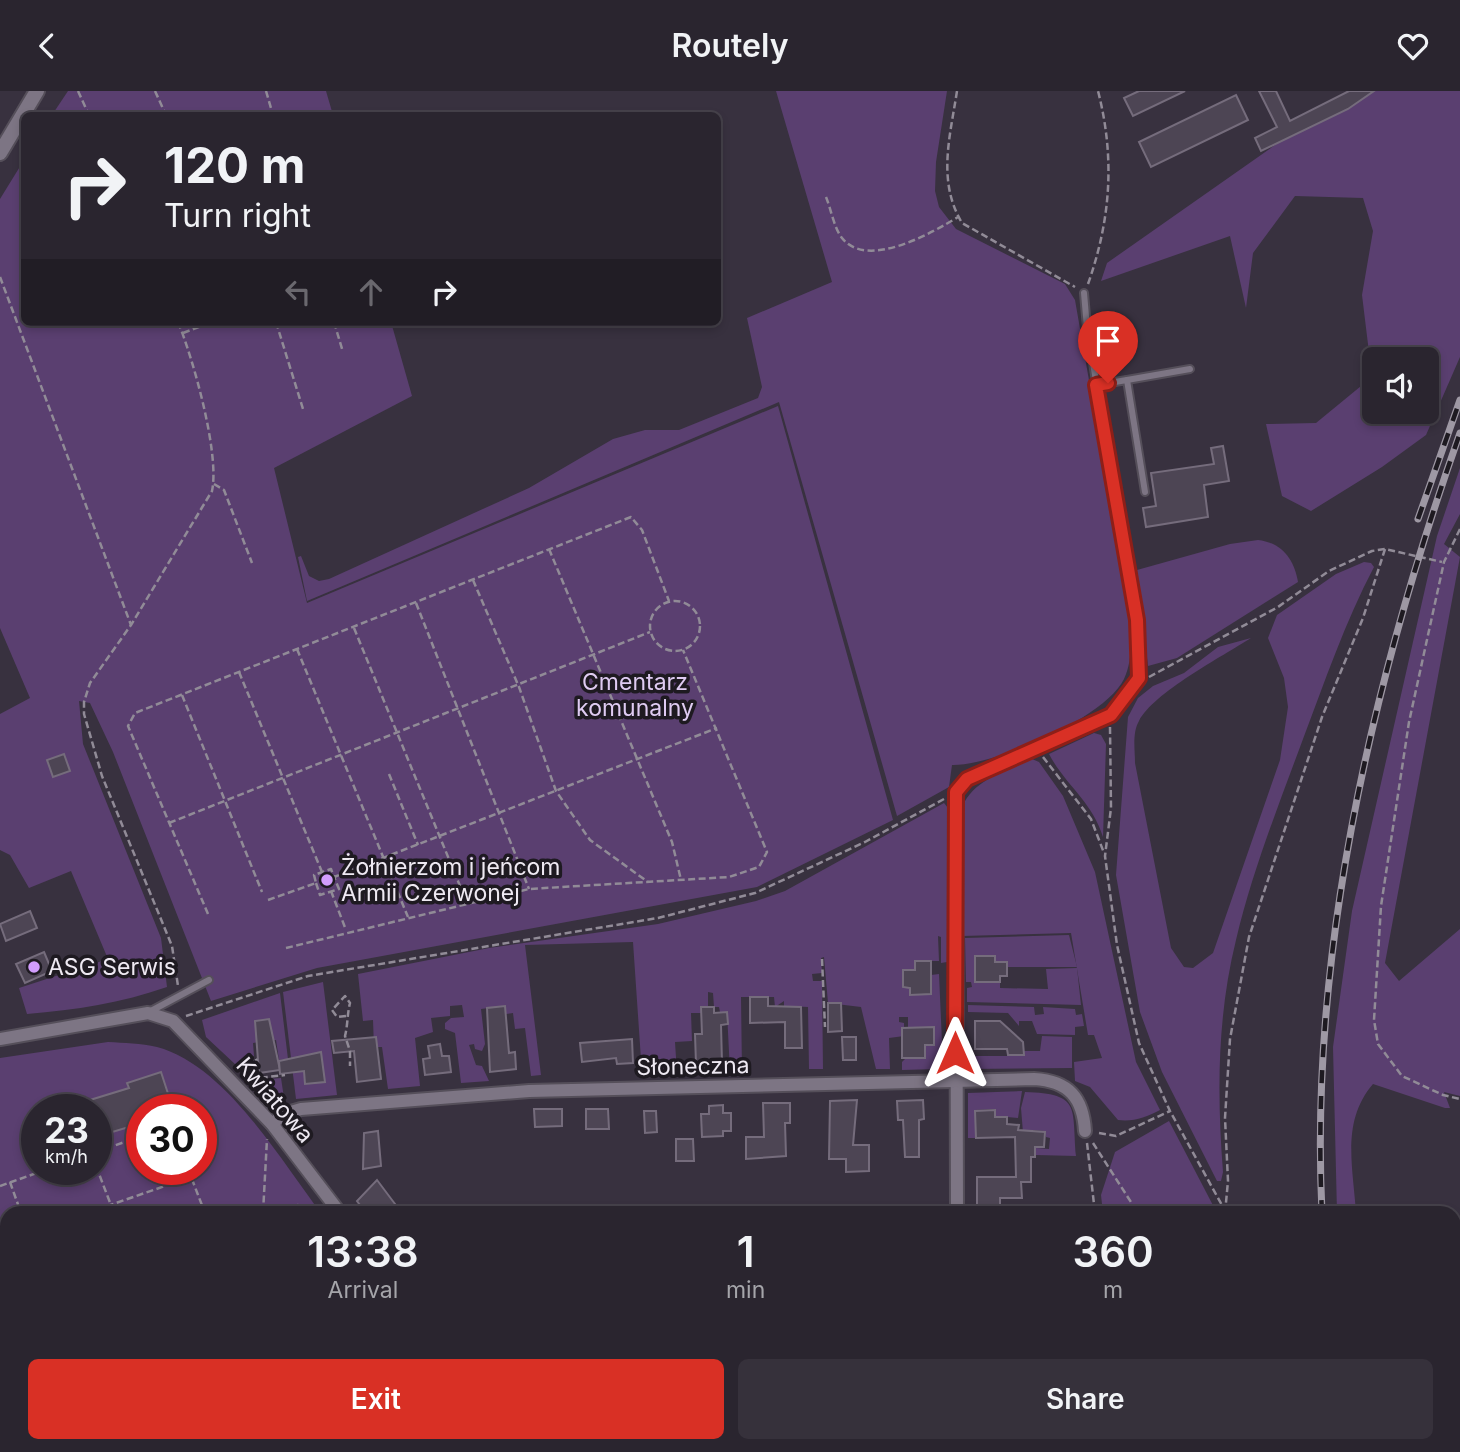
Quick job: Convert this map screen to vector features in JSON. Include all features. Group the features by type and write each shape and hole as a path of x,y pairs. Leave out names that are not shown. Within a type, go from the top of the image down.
{"street":[{"path":"24,112 37,91"},
{"path":"0,153 21,118"},
{"path":"956,792 957,1206"},
{"path":"0,1039 148,1013 173,1021"},
{"name":"Kwiatowa","path":"173,1021 272,1124 335,1206"},
{"name":"Słoneczna","path":"272,1124 284,1114 301,1109 517,1091 1053,1080 1075,1094 1081,1104 1085,1131"}],"lane":[{"path":"956,792 967,779 1111,715 1139,678 1137,620 1096,385 1084,293"},
{"path":"1096,385 1190,369"},
{"path":"1127,380 1145,492"},
{"path":"148,1013 209,980"}],"path":[{"path":"78,91 88,112"},
{"path":"155,91 165,112"},
{"path":"265,91 271,112"},
{"path":"957,91 945,163 948,191 958,217 962,223 1084,293 1099,252 1111,186 1108,130 1098,91"},
{"path":"826,197 842,238 856,249 874,252 906,243 958,217"},
{"path":"0,277 131,625"},
{"path":"180,326 201,401 216,474 214,484 131,625 90,683 84,714 102,776 172,946 180,996"},
{"path":"183,333 201,326"},
{"path":"277,326 303,409"},
{"path":"335,326 343,352"},
{"path":"214,484 224,490 252,563"},
{"path":"208,914 128,726 135,713 631,517 642,530 669,601"},
{"path":"1460,529 1444,562 1409,722 1381,906 1374,1020 1378,1044 1402,1076 1443,1095 1460,1099"},
{"path":"549,549 671,842 681,880"},
{"path":"1223,1206 1228,1181 1225,1118 1230,1039 1249,937 1322,716 1363,618 1385,549"},
{"path":"1139,678 1155,676 1251,622 1329,571 1372,551 1385,549 1444,562"},
{"path":"473,579 519,687 556,791 590,840 648,882"},
{"path":"669,601 690,605 699,615 701,627 696,640 683,650 663,648 650,632 650,619 656,609 669,601"},
{"path":"415,602 529,889"},
{"path":"353,627 467,903"},
{"path":"169,823 397,732 459,711 650,632"},
{"path":"297,649 408,917"},
{"path":"286,948 346,931 529,889 729,877 759,867 767,852 683,650"},
{"path":"239,672 322,872"},
{"path":"182,695 262,892"},
{"path":"1105,856 1111,808 1111,715"},
{"path":"334,877 717,728"},
{"path":"1038,748 1091,819 1105,856 1117,945 1139,1043 1170,1111 1222,1206"},
{"path":"389,775 418,845"},
{"path":"173,1021 308,976 657,918 755,893 865,842 956,792"},
{"path":"331,869 339,888 320,895 314,876 322,872 331,869"},
{"path":"268,900 316,883"},
{"path":"331,891 346,931"},
{"path":"822,959 825,1027"},
{"path":"346,1016 337,1017 332,1010 345,996 351,1003 346,1016 348,1027 345,1036 350,1051 349,1066"},
{"path":"228,1078 243,1064 256,1059 259,1078 285,1075"},
{"path":"1085,1131 1116,1136 1170,1111"},
{"path":"265,1206 266,1142 272,1124"},
{"path":"1085,1131 1094,1206"},
{"path":"1085,1131 1134,1206"},
{"path":"0,1186 21,1178"},
{"path":"10,1182 19,1206"},
{"path":"104,1185 111,1204"},
{"path":"106,1206 167,1185"},
{"path":"194,1185 202,1206"}],"green space":[{"path":"68,91 326,91 332,112 54,112"},
{"path":"776,91 947,91 936,162 935,191 939,207 956,229 1065,284 1075,300 1129,610 1129,662 1124,679 1113,694 1072,724 1020,749 971,763 952,765 949,787 897,816 779,402 307,601 298,557 301,556 309,576 319,581 329,579 529,488 613,439 645,430 679,430 758,398 762,387 747,318 832,282"},
{"path":"1352,91 1460,91 1460,357 1439,405 1439,347 1368,347 1362,295 1373,231 1363,198 1295,196 1253,253 1246,308 1230,236 1101,281 1107,263"},
{"name":"Cmentarz komunalny","path":"21,165 21,326 392,326 412,396 274,468 307,603 778,406 893,820 757,887 317,968 211,1001 113,752 90,703 79,701 83,744 161,938 167,987 98,1005 27,1014 19,988 108,959 71,871 29,888 10,855 0,850 0,714 30,698 0,628 0,199"},
{"path":"1362,385 1362,424 1431,424 1426,435 1382,467 1311,511 1282,496 1266,424 1316,423"},
{"path":"1460,468 1460,514 1444,544 1460,557 1385,963 1399,981 1460,929 1460,1096 1444,1092 1450,1108 1445,1108 1373,1084 1356,1113 1353,1129 1351,1145 1355,1206 1337,1206 1333,1047 1352,911 1437,536"},
{"path":"1258,540 1274,545 1286,554 1294,567 1298,582 1177,658 1148,666 1137,570 1230,544"},
{"path":"1364,562 1371,563 1374,567 1336,652 1285,788 1258,864 1236,940 1222,1027 1219,1085 1223,1172 1221,1181 1217,1181 1162,1072 1140,1012 1116,875 1128,717 1138,698 1153,686 1184,673 1218,647 1251,638 1158,699 1139,721 1135,731 1135,763 1171,948 1184,967 1193,968 1213,953 1280,760 1288,707 1284,678 1268,638 1277,615 1336,574"},
{"path":"1094,733 1101,735 1106,744 1103,837 1086,803 1049,754"},
{"path":"1032,759 1039,762 1063,796 1095,872 1136,1062 1160,1110 1150,1115 1118,1120 1090,1087 1075,1081 1074,1062 1102,1058 1094,1035 1088,1035 1071,933 962,936 961,811 966,800 980,784"},
{"path":"944,803 948,808 947,962 941,963 941,937 938,936 939,961 916,961 915,970 903,971 903,987 910,988 911,995 930,994 931,975 939,974 943,1065 937,1069 902,1070 902,1062 906,1058 924,1058 925,1045 934,1044 934,1028 908,1032 908,1017 899,1017 899,1022 904,1023 904,1036 889,1038 890,1069 876,1069 861,1007 828,1003 824,957 821,958 822,973 812,974 813,981 822,981 823,1069 809,1069 808,1007 784,1006 784,1001 775,1007 774,997 741,997 742,1071 730,1072 727,1012 720,1012 719,1007 714,1007 713,993 708,992 708,1007 701,1007 701,1013 691,1013 692,1041 675,1042 677,1073 662,1074 662,1066 656,1066 655,1074 642,1074 633,942 525,945 541,1075 531,1076 525,1028 515,1029 513,1013 506,1014 504,1006 481,1009 485,1044 482,1051 475,1049 474,1044 469,1045 476,1065 482,1066 489,1081 461,1083 455,1033 445,1029 445,1023 451,1018 464,1017 462,1005 450,1006 450,1016 431,1018 433,1032 415,1038 420,1086 388,1089 382,1047 374,1047 373,1020 363,1021 358,974 489,948 658,924 756,901 785,891"},
{"path":"1069,935 1077,967 1007,967 1007,961 995,961 995,955 975,955 975,983 1000,983 1000,988 1048,989 1046,969 1077,968 1081,1005 967,1002 967,988 972,987 971,982 966,982 965,938"},
{"path":"323,982 337,1095 296,1099 283,992"},
{"path":"280,993 288,1059 279,1060 276,1040 253,1043 254,1056 236,1065 206,1037 202,1020"},
{"path":"968,1005 1034,1007 1035,1015 1044,1014 1043,1007 1075,1009 1076,1015 1082,1014 1084,1026 1075,1027 1075,1035 1037,1034 1032,1021 1019,1021 1019,1026 1008,1013 968,1012"},
{"path":"1042,1036 1072,1037 1072,1068 968,1069 968,1056 1024,1056 1024,1051 1040,1051"},
{"path":"108,1042 157,1047 182,1057 206,1073 228,1093 269,1141 316,1206 0,1206 0,1058"},
{"path":"255,1064 258,1080 281,1078 284,1098 260,1088 242,1071"},
{"path":"1022,1091 1018,1118 996,1116 995,1109 975,1110 975,1138 968,1138 968,1093"},
{"path":"1025,1092 1056,1096 1070,1106 1076,1156 1036,1155 1036,1148 1049,1149 1050,1138 1046,1137 1045,1131 1033,1130 1031,1145 1024,1145 1021,1108"},
{"path":"1169,1121 1213,1206 1102,1206 1101,1195 1115,1152"}],"building":[{"path":"1139,91 1185,91 1133,116 1124,98"},
{"path":"1259,91 1276,91 1290,121 1349,91 1374,91 1348,109 1261,151 1255,138 1277,127"},
{"path":"1236,95 1248,120 1151,167 1139,142"},
{"path":"1223,446 1229,481 1204,485 1208,517 1146,527 1143,508 1156,506 1151,473 1214,464 1211,448"},
{"path":"64,754 70,771 53,777 47,760"},
{"path":"30,911 37,928 6,941 0,924"},
{"name":"ASG Serwis","path":"44,952 52,971 25,983 16,964"},
{"path":"975,956 995,956 995,962 1007,962 1007,976 1000,976 1000,982 975,982"},
{"path":"915,961 931,961 931,994 910,995 910,988 903,987 903,970 915,970"},
{"path":"750,997 768,997 768,1006 801,1007 802,1048 785,1048 785,1022 750,1023"},
{"path":"828,1003 841,1003 842,1031 828,1032"},
{"path":"505,1006 509,1053 515,1052 516,1069 490,1072 487,1008"},
{"path":"701,1007 714,1007 714,1013 727,1012 728,1024 721,1025 722,1063 696,1064 695,1034 702,1034"},
{"path":"269,1019 280,1070 259,1073 255,1021"},
{"path":"975,1021 1000,1021 1023,1042 1024,1055 1008,1055 1007,1049 975,1049"},
{"path":"934,1027 934,1045 925,1045 925,1058 902,1058 902,1028"},
{"path":"376,1037 381,1079 357,1082 354,1051 334,1053 332,1041"},
{"path":"842,1037 856,1037 856,1060 843,1060"},
{"path":"632,1039 633,1063 617,1064 616,1058 582,1062 580,1043"},
{"path":"440,1044 442,1056 449,1056 451,1072 425,1075 423,1059 430,1058 428,1046"},
{"path":"321,1052 325,1082 305,1084 304,1071 280,1074 279,1061"},
{"path":"161,1072 168,1094 126,1094 126,1128 112,1132 112,1094 109,1094 129,1088 127,1083"},
{"path":"857,1100 853,1145 869,1145 869,1171 846,1172 846,1159 829,1159 830,1101"},
{"path":"923,1100 924,1119 919,1120 919,1157 905,1157 903,1120 898,1120 897,1101"},
{"path":"763,1103 790,1103 790,1123 785,1123 786,1156 746,1159 746,1137 764,1137"},
{"path":"723,1105 723,1113 731,1113 731,1131 723,1131 723,1136 702,1137 701,1114 709,1114 709,1106"},
{"path":"534,1109 562,1109 562,1126 535,1127"},
{"path":"586,1109 608,1109 609,1129 586,1129"},
{"path":"995,1110 995,1117 1007,1117 1007,1124 1019,1125 1018,1130 1045,1132 1044,1147 1035,1147 1035,1157 1031,1157 1031,1182 1021,1182 1022,1198 1000,1198 1000,1205 977,1205 977,1177 1016,1177 1015,1137 976,1138 975,1111"},
{"path":"644,1111 656,1111 657,1132 645,1133"},
{"path":"378,1131 381,1166 363,1169 364,1133"},
{"path":"676,1139 693,1139 694,1161 676,1161"},
{"path":"377,1180 397,1206 361,1206 357,1201"}],"railway":[{"path":"1418,519 1460,400"},
{"path":"1322,1206 1321,1114 1326,1015 1337,916 1354,817 1400,622 1460,433"}],"place":[{"name":"Żołnierzom i jeńcom Armii Czerwonej","path":"327,880"},
{"name":"ASG Serwis","path":"34,967"}],"route":[{"path":"955,1053 956,792 967,779 1111,715 1139,678 1137,620 1096,385 1108,383"}]}
